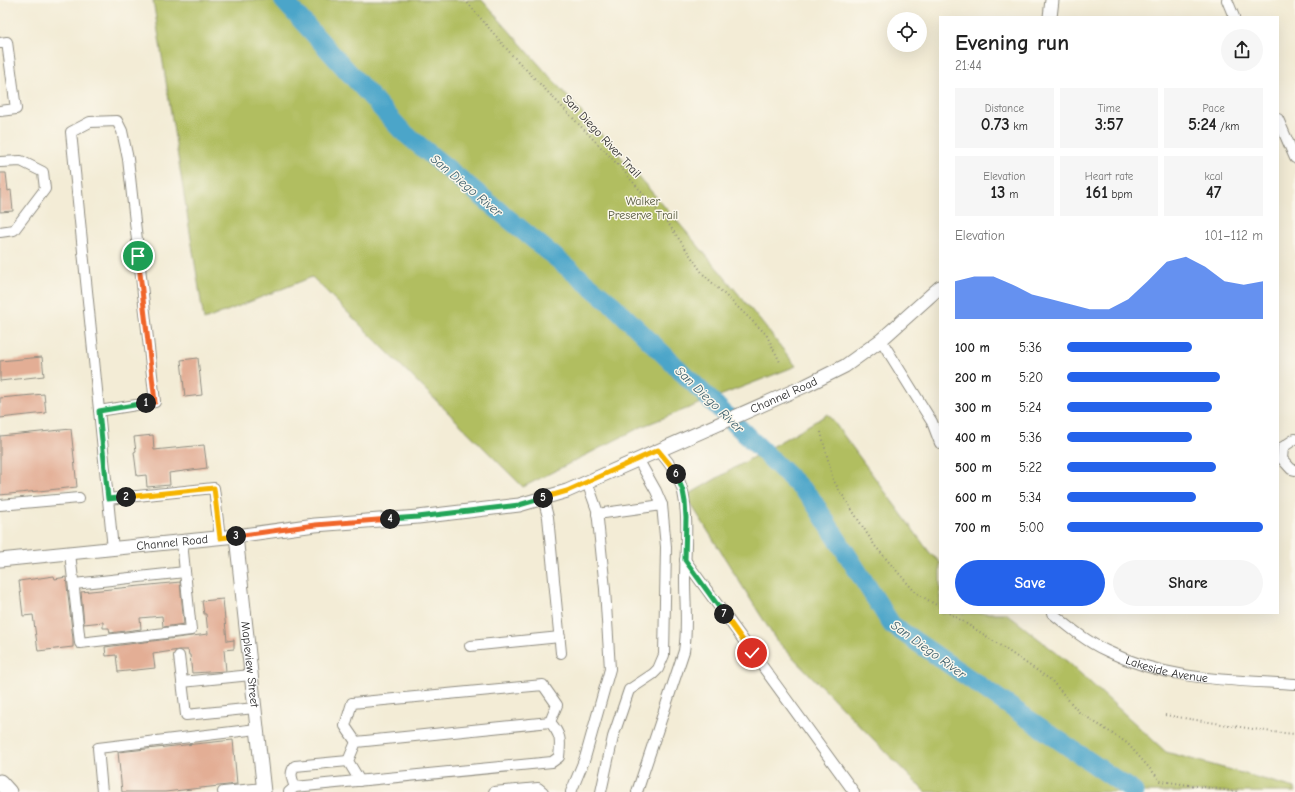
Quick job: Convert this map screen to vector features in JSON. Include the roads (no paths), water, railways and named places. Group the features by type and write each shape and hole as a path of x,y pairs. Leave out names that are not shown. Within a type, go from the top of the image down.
{"highway":[{"path":"0,782 9,792"}],"main road":[{"path":"1050,16 1052,0"},
{"path":"881,340 939,288"},
{"name":"Channel Road","path":"0,560 220,538 315,525 418,517 519,505 567,491 796,390 845,366 881,340"},
{"name":"Mapleview Street","path":"236,536 264,790"}],"street":[{"path":"1227,0 1234,16"},
{"path":"0,43 7,42 16,109 0,111"},
{"path":"1279,120 1295,158"},
{"path":"99,411 155,402 128,159 122,131 117,121 90,122 71,132 99,411 113,549"},
{"path":"0,162 21,161 43,172 44,189 14,230 0,232"},
{"path":"881,340 936,420 939,437"},
{"path":"1295,438 1284,447 1282,459 1291,469 1295,470"},
{"path":"637,792 686,641 686,518 683,491 672,467 658,450"},
{"path":"601,792 613,737 629,690 658,669 664,655 666,547 662,505 638,459"},
{"path":"571,792 585,758 610,669 605,589 597,514 587,482"},
{"path":"108,499 214,488 220,538"},
{"path":"0,505 79,498"},
{"path":"543,498 548,517 561,653"},
{"path":"597,514 662,505"},
{"path":"70,553 80,643 191,630 182,542"},
{"path":"685,560 854,792"},
{"path":"74,584 185,572"},
{"name":"Lakeside Avenue","path":"1053,614 1106,651 1130,661 1163,671 1208,679 1295,684"},
{"path":"470,646 560,637"},
{"path":"179,656 186,715 255,708"},
{"path":"182,682 251,675"},
{"path":"356,742 345,726 352,703 360,702 543,685 557,706 550,722"},
{"path":"356,742 550,722"},
{"path":"348,761 294,766 291,770 292,789 360,780 552,762 559,757 561,743 558,732 550,722"},
{"path":"102,792 98,748 257,729"},
{"path":"348,761 356,742"},
{"path":"348,761 360,780"},
{"path":"494,792 538,788 543,792"},
{"path":"223,792 264,790"}],"waterway":[{"name":"San Diego River","path":"283,0 402,131 613,305 811,498 892,625 1134,792"}],"park label":[{"name":"Walker Preserve Trail","path":"643,208"}]}
